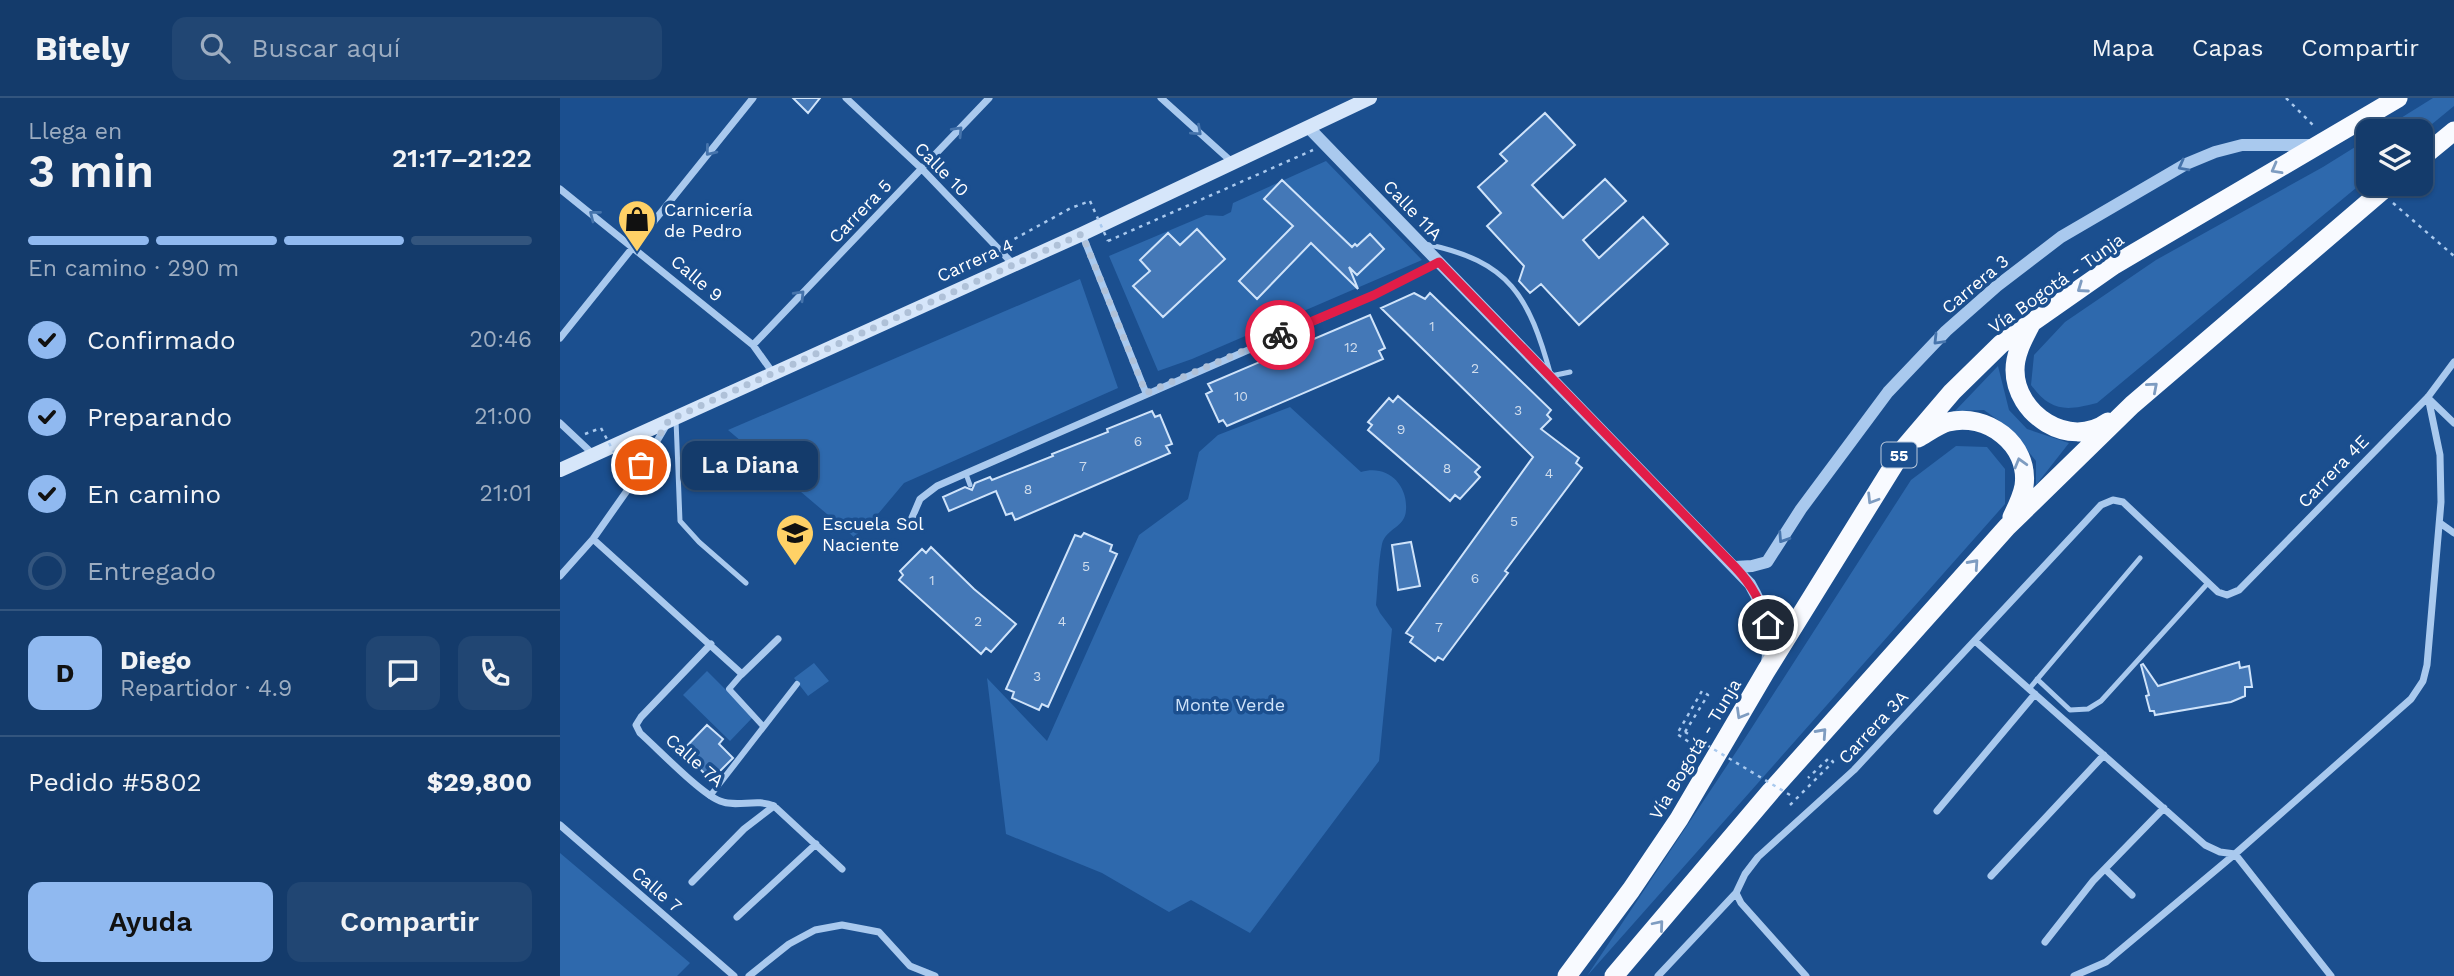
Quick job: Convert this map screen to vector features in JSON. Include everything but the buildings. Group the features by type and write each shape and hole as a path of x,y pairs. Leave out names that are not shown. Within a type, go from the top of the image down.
{"highway":[{"name":"Vía Bogotá - Tunja","path":"1567,976 1631,890 1679,819 1766,671 1905,447 1952,392 2001,344 2114,265 2398,98"},
{"path":"2433,148 2454,131"},
{"path":"1614,976 1771,790 2007,527 2132,405 2376,196"},
{"path":"2031,323 2020,347 2015,368 2017,389 2027,407 2042,422 2062,430 2083,432 2103,425 2132,405"},
{"path":"1905,447 1947,422 1970,420 1992,426 2010,441 2021,461 2024,484 2018,506 2007,527"}],"main road":[{"name":"Carrera 4","path":"560,470 1082,234 1370,98"}],"street":[{"path":"560,338 753,98"},
{"name":"Calle 10","path":"846,98 922,169 1013,264"},
{"name":"Carrera 5","path":"753,345 989,98"},
{"path":"1161,98 1233,163"},
{"name":"Calle 11A","path":"1309,128 1751,584 1765,614 1770,648 1766,671"},
{"name":"Carrera 3","path":"1735,567 1767,562 1801,509 1888,392 1946,331 1997,286 2061,237 2186,164 2215,152 2242,145 2324,142"},
{"name":"Calle 9","path":"560,189 753,345 773,373"},
{"path":"1082,234 1146,393"},
{"path":"912,520 920,499 937,486 1374,295 1439,262"},
{"name":"Carrera 4E","path":"2208,583 2218,592 2227,595 2239,590 2428,397 2454,362"},
{"path":"2428,397 2454,423"},
{"path":"2074,976 2106,962 2235,854 2411,699 2423,681 2427,665 2440,523 2440,455 2428,397"},
{"path":"560,576 593,539 673,419"},
{"path":"560,423 594,455"},
{"name":"Carrera 3A","path":"1658,976 1736,893 1745,874 1758,857 1854,770 2101,505 2113,500 2123,502 2208,583"},
{"path":"2440,523 2454,533"},
{"path":"593,539 742,674"},
{"path":"763,726 729,689 778,639"},
{"path":"1975,641 2205,845 2220,852 2235,854 2331,976"},
{"name":"Calle 7A","path":"711,644 636,725 640,733 710,796 732,804 767,803 774,806"},
{"path":"710,796 797,684"},
{"path":"1937,811 2032,691"},
{"path":"1991,876 2104,755"},
{"path":"692,882 744,829 774,806 842,870"},
{"path":"2045,942 2105,869 2164,808"},
{"name":"Calle 7","path":"560,825 734,976"},
{"path":"737,917 816,844"},
{"path":"2105,869 2132,895"},
{"path":"1736,893 1741,903 1806,976"},
{"path":"749,976 789,944 815,930 842,925 879,932 911,966 935,976"}],"lane":[{"path":"1422,244 1469,255 1491,267 1512,286 1527,309 1541,341 1551,376 1570,372"},
{"path":"673,419 680,521 699,542 746,583"},
{"path":"965,474 970,485"},
{"path":"2032,691 2037,679 2140,558"},
{"path":"2037,679 2070,710 2088,709 2101,701 2208,583"}],"path":[{"path":"2286,98 2324,142"},
{"path":"998,248 1071,208 1090,201 1108,241 1325,145"},
{"path":"2393,196 2454,256"},
{"path":"601,428 624,471"},
{"path":"1715,760 1677,734 1702,691 1708,695 1685,732 1790,795"},
{"path":"1800,786 1829,758 1833,762 1790,805 1804,815"}],"green space":[{"path":"2433,98 2454,98 2454,106 2433,123 2433,119 2399,119"},
{"path":"2356,146 2356,188 2097,403 2068,408 2052,405 2031,385 2034,355 2065,322 2156,260"},
{"path":"1326,161 1422,260 1192,359 1158,371 1109,256 1206,215 1223,216 1231,212 1233,203"},
{"path":"1080,279 1118,388 904,483 854,537 728,430"},
{"path":"1998,366 2009,410 2027,429 2069,443 2036,485 2036,461 2009,428 1984,410 1955,411"},
{"name":"Monte Verde","path":"1290,407 1361,472 1379,471 1394,478 1406,500 1406,510 1402,521 1384,539 1380,559 1376,605 1392,629 1379,761 1250,933 1191,900 1169,912 1102,873 1006,834 987,678 1047,741 1139,535 1188,499 1199,452 1218,435"},
{"path":"1956,446 1987,447 2005,469 2005,504 1587,976 1740,746 1911,480"},
{"path":"814,663 829,681 808,696 794,678"},
{"path":"707,671 753,717 730,741 683,695"},
{"path":"560,853 690,963 677,976 560,976"}],"way so far":[{"path":"641,465 669,420 1082,234 1146,393 1280,335"}],"place":[{"name":"Carnicería de Pedro","path":"637,253"},
{"name":"La Diana","path":"641,465"},
{"name":"Escuela Sol Naciente","path":"795,567"}],"route":[{"path":"1280,335 1374,295 1439,262 1751,584 1762,604 1768,625"}]}
